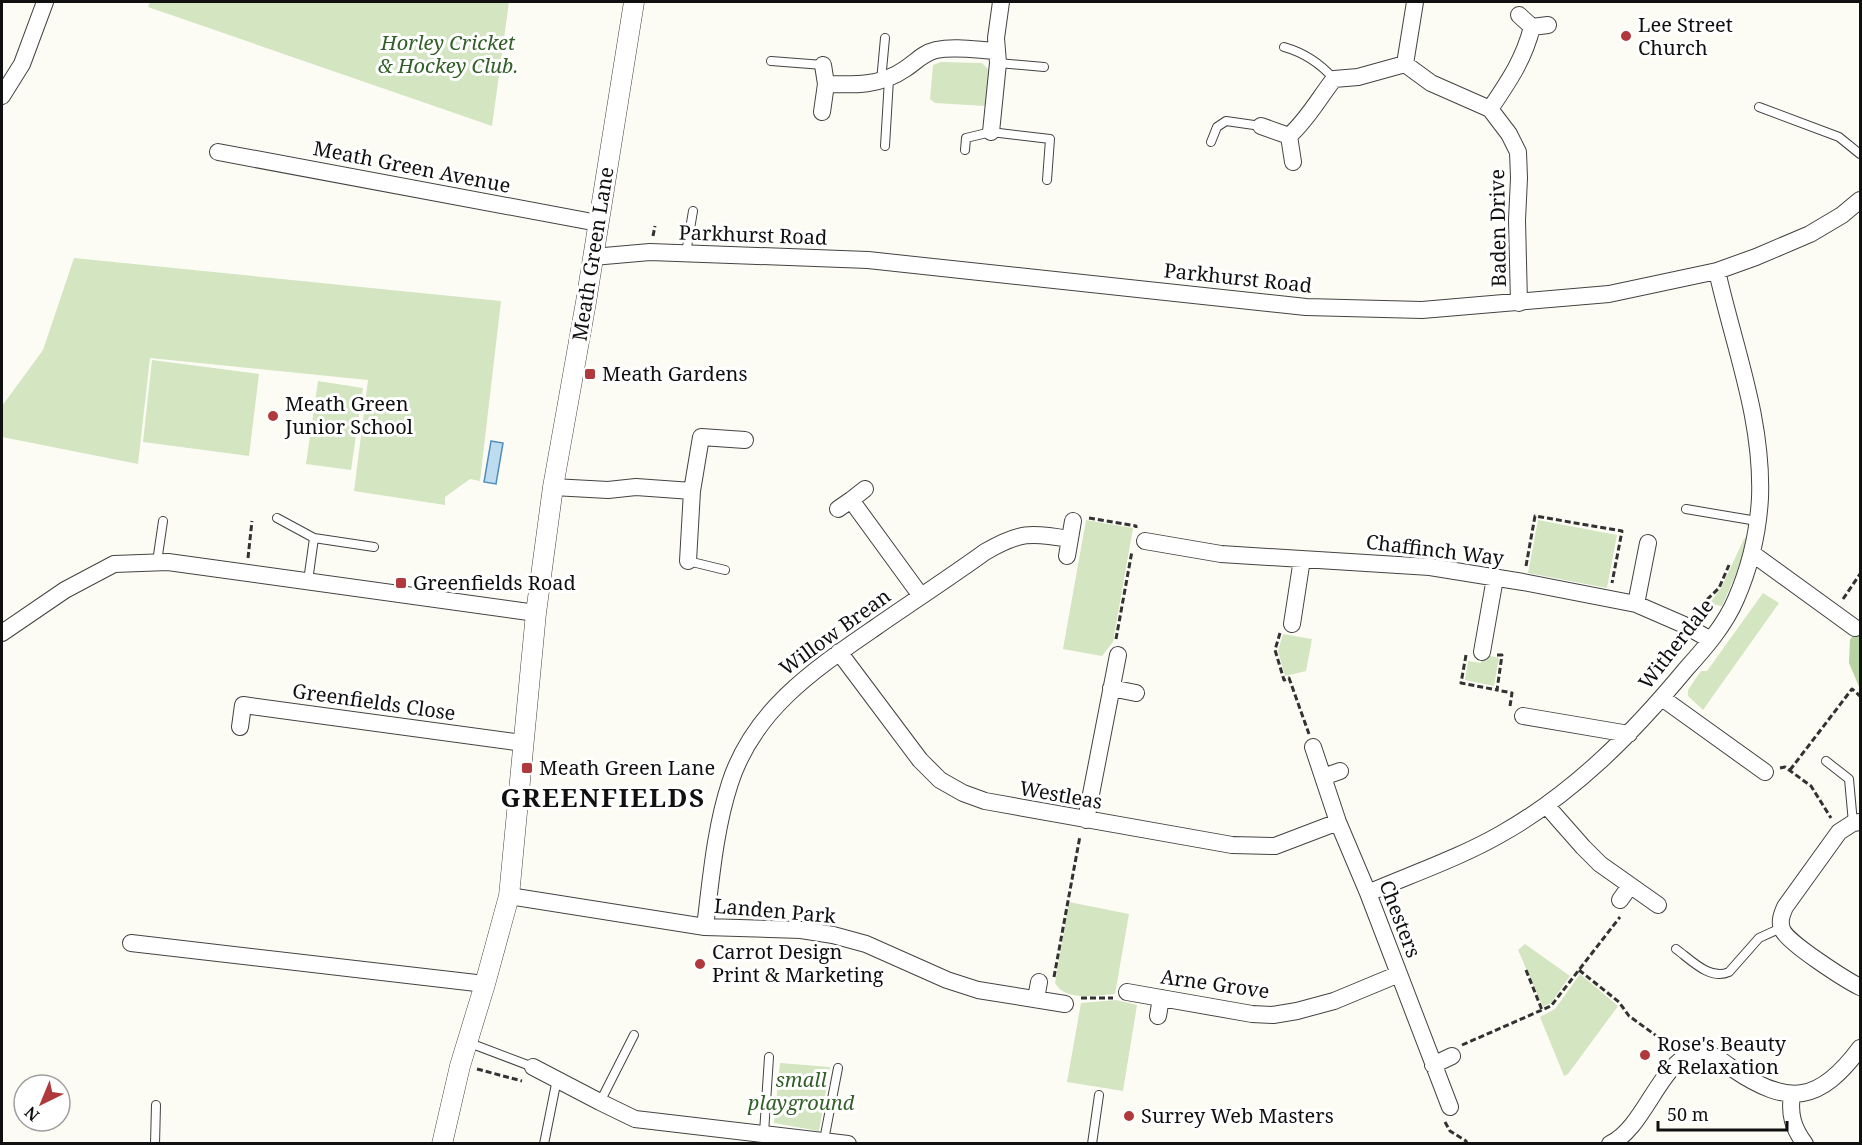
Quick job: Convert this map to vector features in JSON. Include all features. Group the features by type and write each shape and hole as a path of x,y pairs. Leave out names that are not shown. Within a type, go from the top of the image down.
{"street":[{"path":"2,96 22,63 45,2"},
{"name":"Meath Green Lane","path":"442,1143 460,1066 486,984 509,896 536,613 553,487 634,2"},
{"path":"992,132 1000,2"},
{"path":"1289,136 1299,128 1334,79 1358,77 1405,64 1415,2"},
{"path":"1490,109 1516,70 1540,26 1519,15"},
{"path":"825,84 859,85 885,80 906,69 922,55 935,50 948,49 997,57"},
{"name":"Baden Drive","path":"1405,64 1431,83 1490,109 1509,134 1518,153 1517,220 1520,303"},
{"path":"822,112 825,84 823,65"},
{"path":"1261,126 1289,136"},
{"path":"1289,136 1293,162"},
{"name":"Meath Green Avenue","path":"218,152 598,223"},
{"name":"Parkhurst Road","path":"593,257 650,252 868,260 1306,307 1422,310 1609,294 1717,271 1810,234 1842,215 1860,200"},
{"name":"Witherdale","path":"1368,893 1473,849 1546,805 1605,758 1662,699 1711,640 1736,601 1753,554 1760,499 1759,455 1754,410 1717,271"},
{"path":"688,561 692,491 701,437 745,440"},
{"path":"553,487 608,490 636,487 692,491"},
{"path":"865,489 845,505 921,596"},
{"path":"1067,556 1073,520"},
{"name":"Willow Brean","path":"705,927 721,819 730,784 741,755 760,724 784,696 840,652 1006,540 1036,534 1070,539"},
{"name":"Chaffinch Way","path":"1140,540 1221,554 1430,567 1523,582 1635,604 1682,624 1711,640"},
{"path":"1635,604 1648,543"},
{"path":"1753,554 1855,628"},
{"path":"1292,624 1302,559"},
{"path":"2,633 65,590 114,564 168,561 536,613"},
{"path":"1482,652 1494,578"},
{"name":"Westleas","path":"840,652 920,760 940,780 963,793 986,801 1232,845 1275,846 1338,822"},
{"path":"1084,820 1118,655"},
{"path":"1111,688 1136,693"},
{"path":"1662,699 1765,772"},
{"name":"Greenfields Close","path":"240,727 243,705 523,743"},
{"path":"1523,716 1629,734"},
{"name":"Chesters","path":"1313,747 1338,822 1368,893 1450,1107"},
{"path":"1323,777 1340,771"},
{"path":"1546,805 1600,864 1658,905"},
{"path":"1851,826 1785,907 1781,918 1781,928 1793,942 1860,987"},
{"path":"1620,900 1635,889"},
{"name":"Landen Park","path":"509,896 721,929 801,930 833,935 866,944 947,980 978,990 1065,1005"},
{"path":"131,943 486,984"},
{"name":"Arne Grove","path":"1127,992 1252,1014 1273,1015 1334,1001 1399,974"},
{"path":"1036,999 1046,982"},
{"path":"1158,1016 1161,998"},
{"path":"1612,1143 1628,1131 1665,1078 1686,1056 1705,1053 1718,1058 1774,1092 1792,1095 1823,1086 1834,1079 1847,1067 1860,1048"},
{"path":"1433,1065 1457,1051"},
{"path":"533,1066 635,1119 848,1143"},
{"path":"1792,1095 1794,1128 1805,1143"}],"lane":[{"path":"885,38 885,146"},
{"path":"1284,47 1297,51 1323,66 1334,79"},
{"path":"997,57 1044,67"},
{"path":"771,61 823,65"},
{"path":"1759,107 1839,137 1860,154"},
{"path":"1211,142 1217,127 1226,121 1261,126"},
{"path":"965,150 966,138 992,132 1050,139 1047,180"},
{"path":"686,254 693,211"},
{"path":"1686,509 1757,521"},
{"path":"277,519 314,538 374,547"},
{"path":"157,562 163,520"},
{"path":"308,581 314,538"},
{"path":"688,561 725,570"},
{"path":"1826,760 1849,779 1851,826"},
{"path":"1676,949 1709,972 1717,976 1723,975 1729,972 1759,938 1781,928"},
{"path":"600,1102 634,1035"},
{"path":"467,1042 533,1066"},
{"path":"764,1133 769,1057"},
{"path":"824,1140 838,1068"},
{"path":"544,1143 557,1079"},
{"path":"1092,1143 1099,1095"},
{"path":"155,1143 156,1105"}],"path":[{"path":"1523,582 1535,516 1622,531 1609,598"},
{"path":"1073,520 1082,517 1136,526 1140,540 1114,654 1118,655"},
{"path":"246,573 252,521"},
{"path":"1682,624 1719,588 1731,561"},
{"path":"1833,613 1860,574"},
{"path":"1292,624 1290,632 1281,630 1275,650 1284,680 1289,678 1313,747"},
{"path":"1497,690 1502,655 1467,650 1461,683 1512,693 1508,713 1523,716"},
{"path":"1790,770 1852,689 1860,696"},
{"path":"1765,772 1785,767 1790,770 1811,786 1851,826"},
{"path":"1046,982 1084,820"},
{"path":"1457,1051 1551,1006 1635,889"},
{"path":"1526,970 1542,1010"},
{"path":"1579,970 1619,1002 1629,1016 1686,1056"},
{"path":"1065,1005 1066,995 1081,998 1117,997 1118,990 1127,992"},
{"path":"1450,1107 1443,1119 1450,1131 1467,1143"}],"green space":[{"name":"Horley Cricket & Hockey Club.","path":"150,2 509,2 492,126 148,7"},
{"path":"941,62 982,63 989,70 985,106 935,103 930,99 933,65"},
{"path":"74,258 501,301 480,481 470,479 445,497 445,505 354,491 368,380 150,358 138,464 2,437 2,406 43,350"},
{"path":"152,360 259,374 249,456 143,442"},
{"path":"318,381 363,388 351,470 306,464"},
{"path":"1086,520 1133,528 1113,642 1102,656 1063,649"},
{"path":"1538,520 1617,535 1607,588 1528,573"},
{"path":"1747,537 1743,558 1722,606 1709,604 1721,588"},
{"path":"1763,593 1779,603 1703,710 1688,696 1688,690 1701,671 1707,671"},
{"path":"1860,623 1860,689 1849,663 1850,640"},
{"path":"1283,634 1312,639 1306,671 1285,676 1278,651"},
{"path":"1482,654 1499,658 1494,686 1465,680 1468,661 1481,663"},
{"path":"1069,902 1129,914 1115,994 1074,995 1066,993 1055,983"},
{"path":"1525,944 1570,976 1551,1003 1543,1007 1518,950"},
{"path":"1580,974 1618,1006 1568,1074 1564,1076 1540,1017 1555,1009"},
{"path":"1116,1000 1137,1005 1123,1091 1067,1082 1081,1003"},
{"name":"small playground","path":"780,1063 830,1067 819,1131 774,1123"}],"water":[{"path":"491,441 503,443 496,484 484,482"}],"place":[{"name":"Lee Street Church","path":"1626,36"},
{"name":"Meath Gardens","path":"590,374"},
{"name":"Meath Green Junior School","path":"273,416"},
{"name":"Greenfields Road","path":"401,583"},
{"name":"Meath Green Lane","path":"527,768"},
{"name":"Carrot Design Print & Marketing","path":"700,964"},
{"name":"Rose's Beauty & Relaxation","path":"1645,1055"},
{"name":"Surrey Web Masters","path":"1129,1116"}],"district":[{"name":"GREENFIELDS","path":"603,798"}]}
